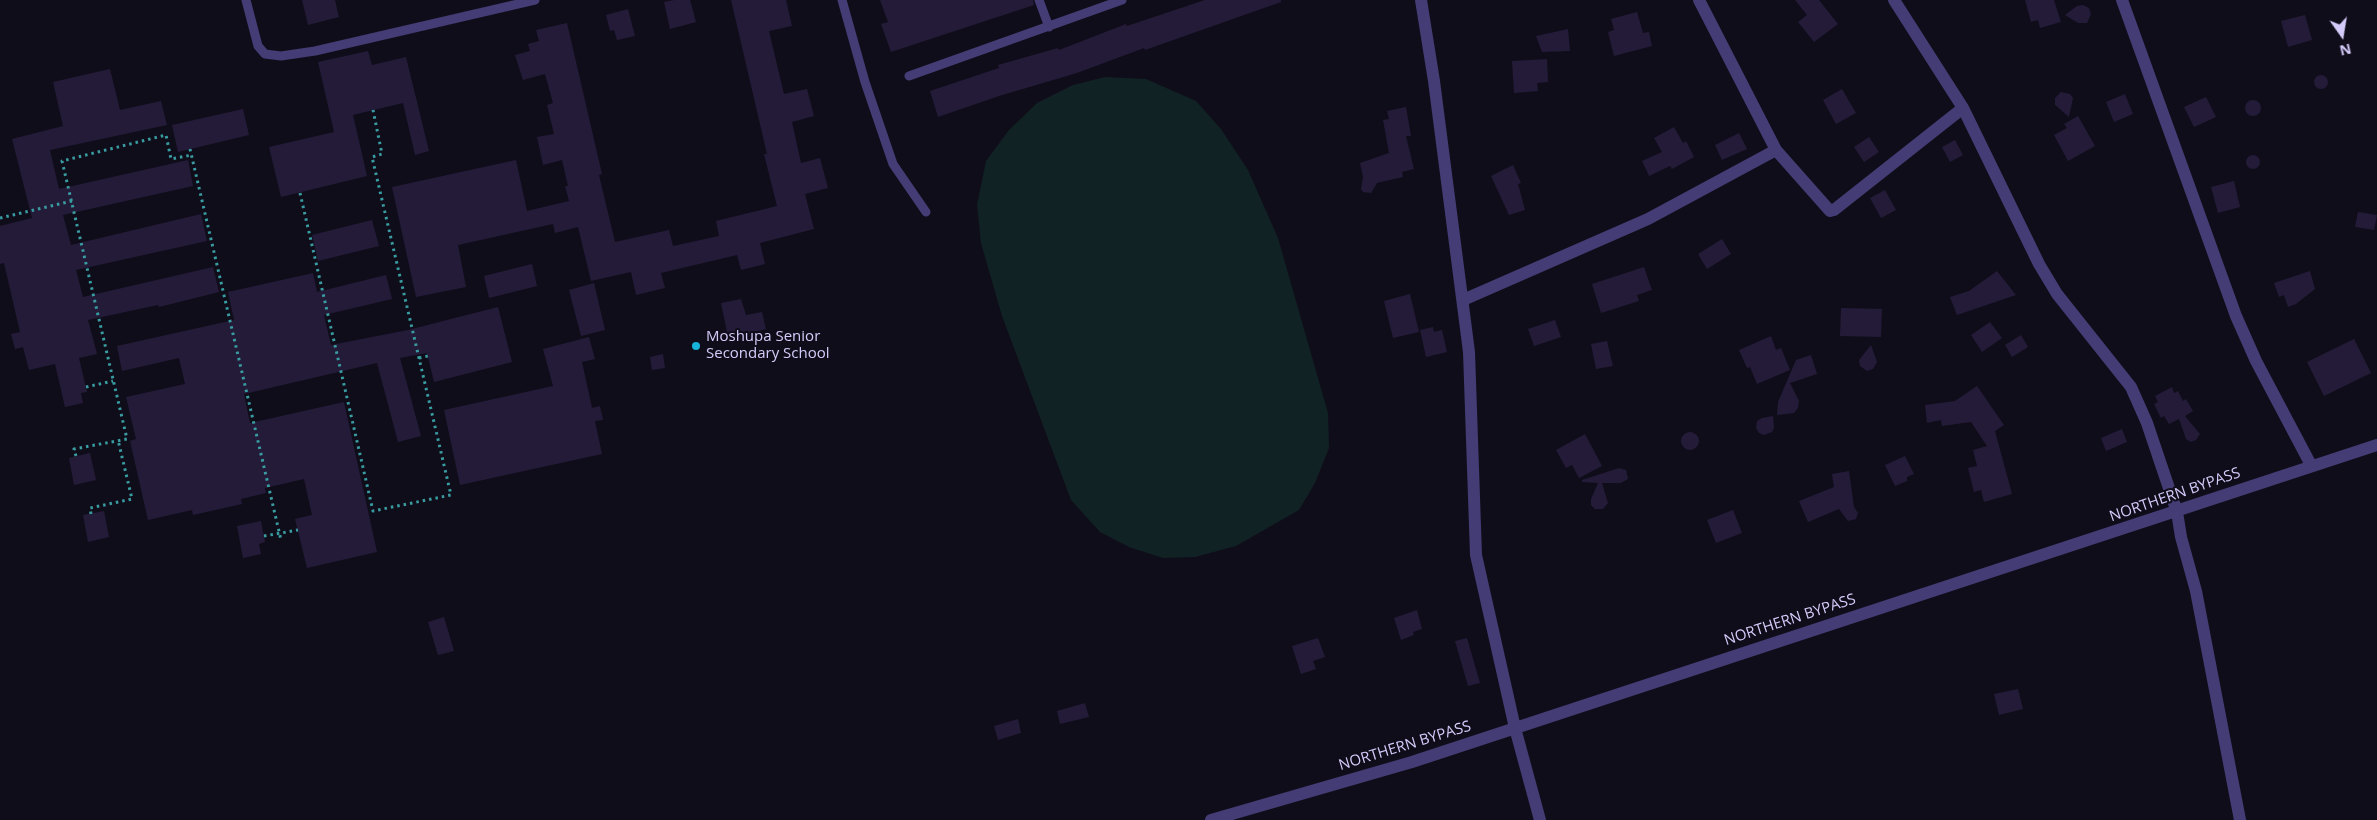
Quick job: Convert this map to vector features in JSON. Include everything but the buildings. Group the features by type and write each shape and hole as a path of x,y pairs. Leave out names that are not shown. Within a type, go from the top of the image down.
{"street":[{"path":"1421,0 1434,81 1463,300 1472,402 1476,555 1515,728 1540,820"},
{"path":"1700,0 1776,150 1830,211 1842,204 1963,108"},
{"path":"1894,0 1963,108 2039,264 2057,294 2131,387 2147,423 2177,512 2181,537 2196,591 2240,820"},
{"path":"2122,0 2236,316 2256,361 2311,465"},
{"path":"1463,300 1648,219 1776,150"},
{"name":"NORTHERN BYPASS","path":"1212,820 1412,762 2177,512 2311,465 2377,445"}],"lane":[{"path":"246,0 258,46 265,54 281,56 315,51 535,0"},
{"path":"842,0 865,82 893,164 926,212"},
{"path":"1039,0 1049,27"},
{"path":"909,76 1122,0"}],"path":[{"path":"300,193 373,511 451,495 372,157 382,154 373,110"},
{"path":"76,456 74,449 127,439 62,161 166,135 171,159 192,155"},
{"path":"190,149 281,540"},
{"path":"0,218 72,201"},
{"path":"419,358 428,356"},
{"path":"86,387 113,381"},
{"path":"91,514 90,508 132,499 118,440"},
{"path":"264,536 298,530"}],"shaded area":[{"path":"1105,77 1146,79 1196,101 1221,129 1248,170 1278,238 1328,413 1329,448 1315,483 1299,510 1236,546 1195,557 1163,558 1129,547 1100,532 1071,500 1002,316 981,243 977,205 986,161 1009,130 1037,103 1073,85"}],"place":[{"name":"Moshupa Senior Secondary School","path":"696,346"}]}
